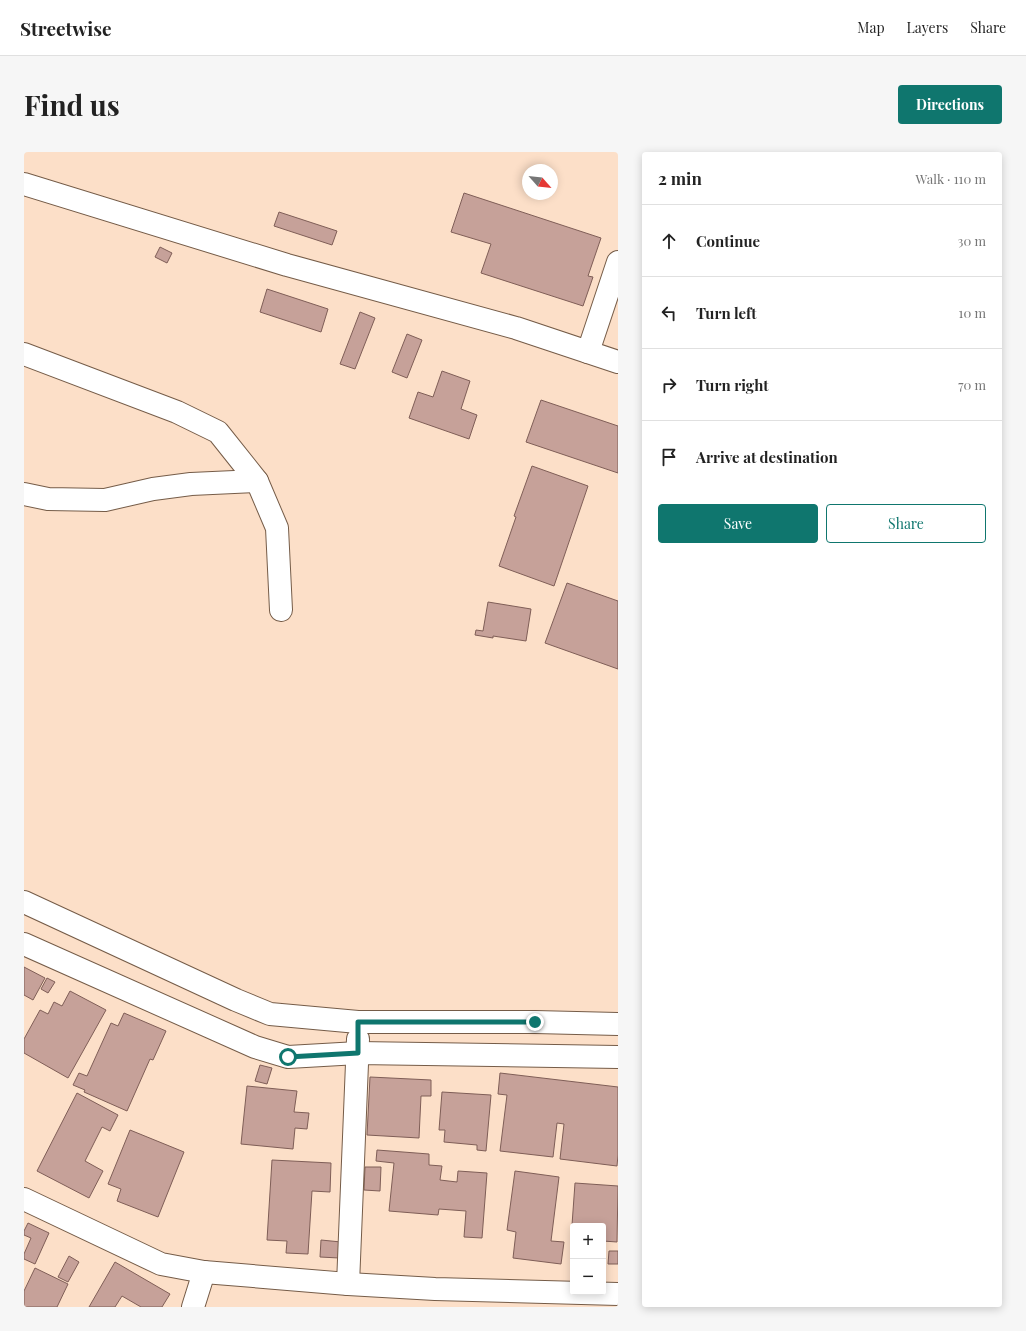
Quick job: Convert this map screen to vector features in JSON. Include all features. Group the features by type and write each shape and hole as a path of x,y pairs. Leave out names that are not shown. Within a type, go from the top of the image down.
{"street":[{"path":"24,184 287,265 516,328 618,362"},
{"path":"588,352 618,262"},
{"path":"24,354 177,412 218,432 257,481 277,528 281,610"},
{"path":"24,494 48,498 105,500 153,489 191,484 257,481"},
{"path":"24,902 229,997 270,1014 358,1022 535,1022 618,1024"},
{"path":"24,944 255,1047 288,1057 358,1053 618,1057"},
{"path":"348,1284 358,1022"},
{"path":"24,1199 161,1264 204,1272 348,1284 433,1298 618,1294"},
{"path":"193,1307 204,1272"}],"building":[{"path":"464,193 601,238 588,276 593,277 583,306 481,273 491,244 451,232"},
{"path":"279,212 337,231 332,245 274,226"},
{"path":"160,247 172,253 167,263 155,257"},
{"path":"267,289 328,309 321,332 260,312"},
{"path":"360,312 375,318 355,369 340,364"},
{"path":"407,334 422,340 407,378 392,372"},
{"path":"442,371 470,381 461,409 477,415 469,439 409,418 418,392 433,397"},
{"path":"541,400 618,426 618,473 526,442"},
{"path":"532,466 588,486 554,586 499,566 516,517 514,516"},
{"path":"567,583 618,601 618,669 545,643"},
{"path":"488,602 531,609 526,641 475,635 476,630 483,631"},
{"path":"24,967 45,978 33,1000 24,995"},
{"path":"47,978 55,982 48,993 41,989"},
{"path":"70,991 106,1010 68,1078 24,1053 24,1039 40,1010 48,1014 54,1002 62,1006"},
{"path":"124,1013 166,1031 153,1060 150,1059 127,1111 84,1092 85,1090 73,1085 79,1073 87,1076 111,1023 118,1026"},
{"path":"260,1065 272,1068 267,1084 255,1081"},
{"path":"500,1073 618,1087 617,1166 560,1159 564,1124 557,1123 553,1157 500,1151 507,1095 498,1094"},
{"path":"370,1077 431,1080 431,1096 421,1096 419,1138 367,1135"},
{"path":"247,1086 297,1091 294,1112 309,1113 307,1129 295,1128 293,1149 241,1144"},
{"path":"442,1092 491,1095 486,1151 477,1150 477,1145 444,1142 445,1130 439,1130"},
{"path":"77,1093 118,1115 110,1131 102,1127 85,1161 103,1171 89,1198 37,1171"},
{"path":"130,1130 184,1152 158,1217 117,1201 121,1189 108,1184"},
{"path":"377,1150 429,1154 429,1165 442,1166 440,1180 457,1182 458,1171 487,1173 482,1238 464,1237 466,1211 439,1209 438,1215 389,1211 394,1163 376,1161"},
{"path":"272,1160 331,1163 330,1192 312,1191 308,1254 286,1253 287,1241 267,1240"},
{"path":"365,1167 381,1167 380,1191 364,1190"},
{"path":"515,1171 559,1177 551,1241 564,1242 561,1264 513,1258 516,1232 507,1230"},
{"path":"575,1183 618,1186 617,1242 606,1241 606,1223 572,1223"},
{"path":"28,1223 49,1233 35,1264 24,1259 24,1254 31,1238 24,1235 24,1231"},
{"path":"321,1240 341,1242 339,1258 320,1257"},
{"path":"609,1251 618,1251 618,1264 608,1264"},
{"path":"69,1256 79,1262 68,1282 58,1277"},
{"path":"115,1262 170,1294 162,1307 141,1307 122,1296 115,1307 89,1307"},
{"path":"35,1268 68,1284 57,1307 24,1307 24,1291"}],"route":[{"path":"288,1057 358,1053 358,1022 535,1022"}]}
